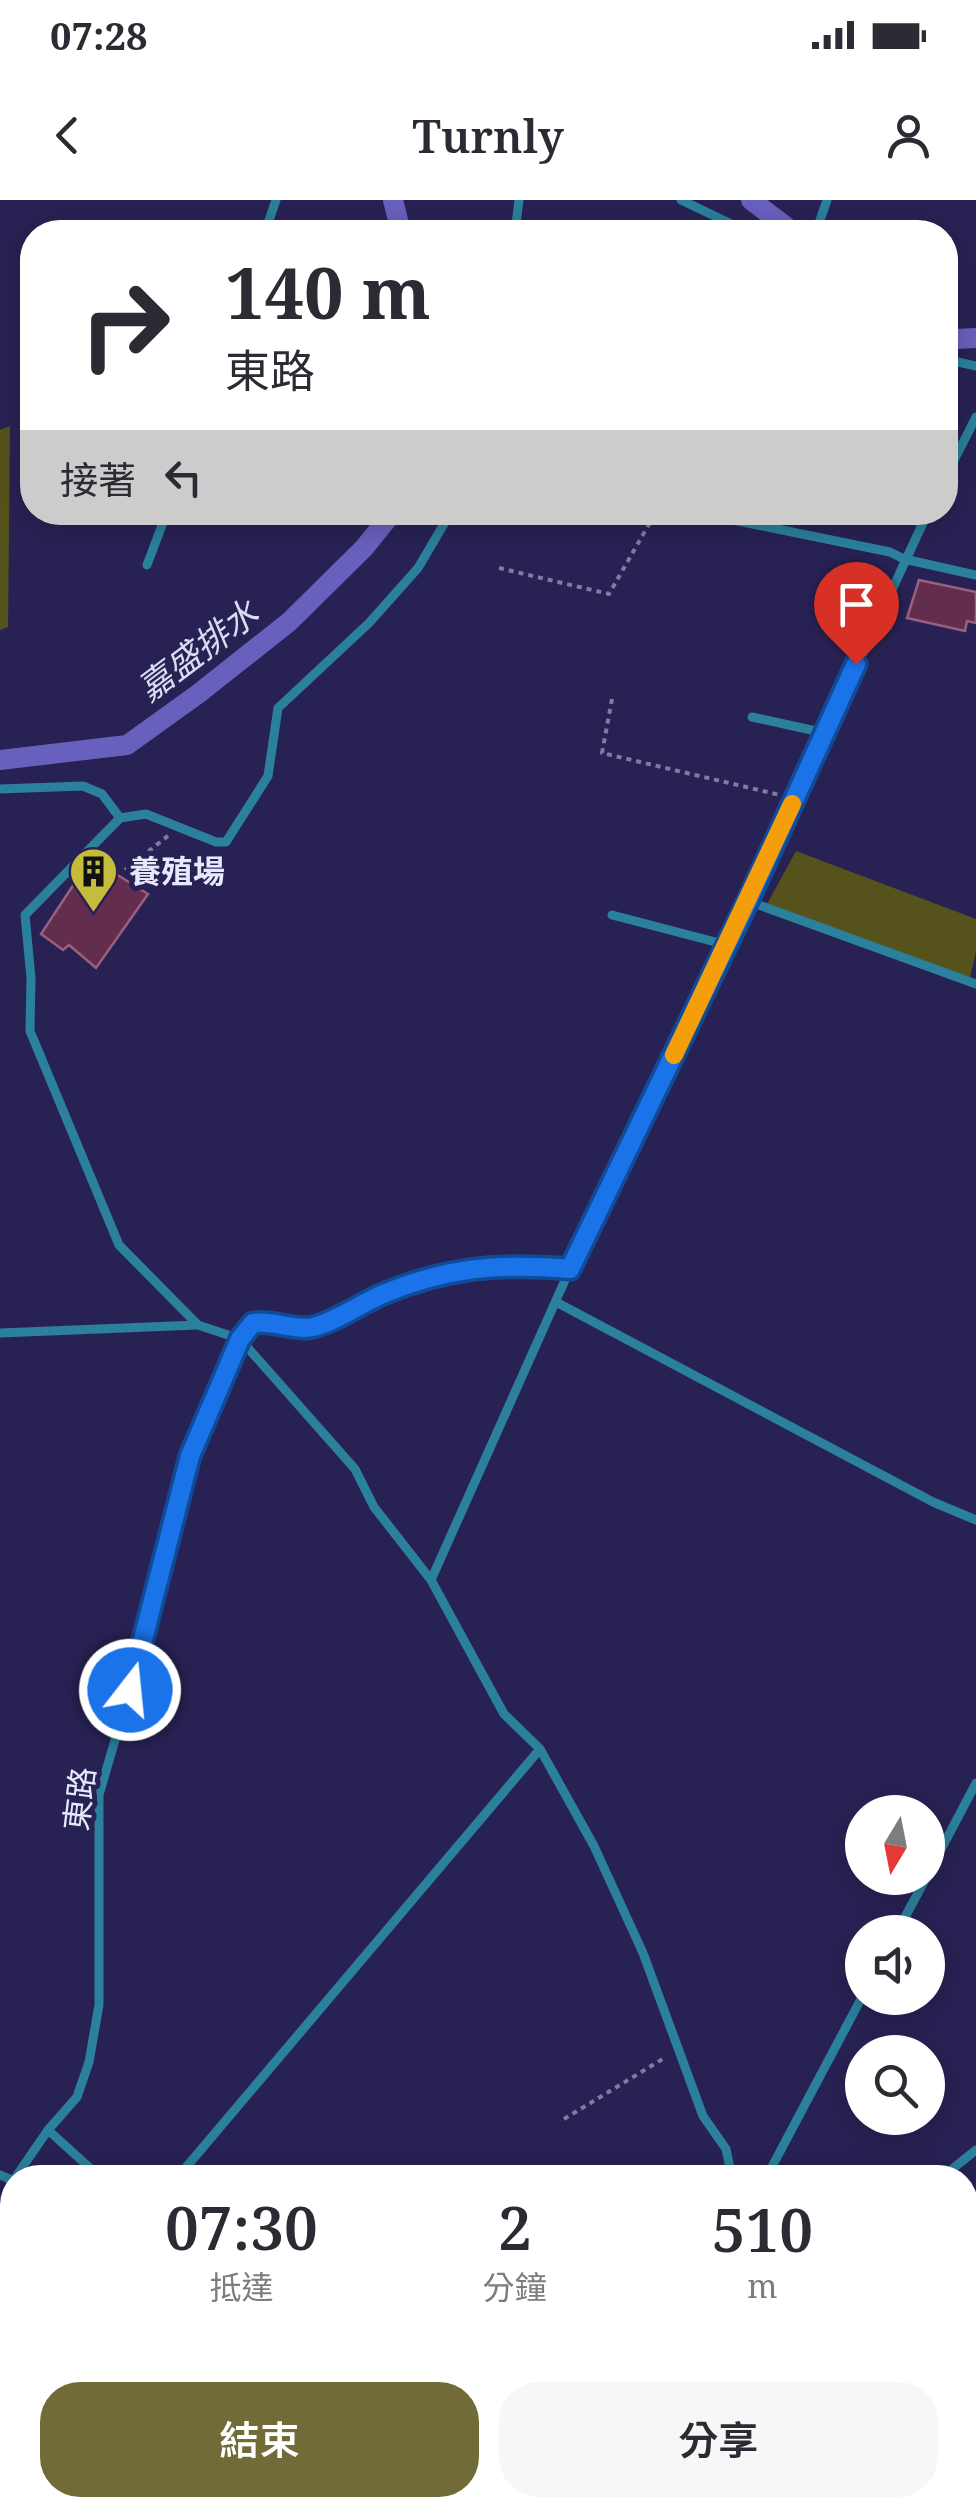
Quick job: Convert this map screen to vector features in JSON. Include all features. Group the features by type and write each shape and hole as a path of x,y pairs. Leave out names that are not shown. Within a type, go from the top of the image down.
{"lane":[{"path":"681,200 723,220"},
{"path":"958,452 976,417"},
{"path":"148,564 162,525"},
{"path":"198,1325 119,1245 30,1031 31,978 24,915 120,818 146,814 216,842 226,842 268,776 278,708 394,596 418,568 443,525"},
{"path":"758,525 890,552 904,559 976,575"},
{"path":"431,1580 570,1269 748,901 921,525"},
{"path":"752,717 825,733"},
{"path":"0,788 84,786 102,794 120,818"},
{"path":"748,901 976,984"},
{"path":"612,915 727,945"},
{"path":"240,1339 253,1323 268,1320 311,1328 383,1294 444,1272 511,1264 570,1269"},
{"path":"556,1302 933,1502 976,1520"},
{"path":"0,1332 198,1325 240,1339 355,1469 374,1507 431,1580 504,1714 540,1749 594,1846 643,1953 703,2116 726,2149 729,2165"},
{"name":"東路","path":"24,2165 77,2097 89,2062 99,2004 99,1795 150,1620 190,1456 240,1339"},
{"path":"188,2165 540,1749"},
{"path":"945,1842 976,1783"},
{"path":"773,2165 852,2015"},
{"path":"48,2130 86,2165"}],"path":[{"path":"498,568 610,594 649,525"},
{"path":"612,699 602,754 795,799"},
{"path":"125,870 176,828"},
{"path":"564,2118 678,2050"}],"shaded area":[{"path":"10,426 8,627 0,630 0,430"},
{"path":"796,851 976,919 976,952 970,978 767,904"}],"building":[{"path":"919,580 976,592 976,623 967,621 965,631 907,618"},
{"name":"養殖場","path":"108,869 148,894 96,968 69,945 63,950 41,934 82,872 98,881"}],"waterway":[{"name":"嘉盛排水","path":"393,200 398,220"},
{"name":"嘉盛排水","path":"751,200 777,220"},
{"name":"嘉盛排水","path":"958,339 976,338"},
{"name":"嘉盛排水","path":"0,760 127,745 289,622 383,525"}],"slow traffic":[{"path":"674,1055 792,804"}],"place":[{"name":"養殖場","path":"94,914"}],"route":[{"path":"130,1690 190,1456 240,1339 253,1323 268,1320 311,1328 383,1294 444,1272 511,1264 570,1269 748,901 856,664"}]}
